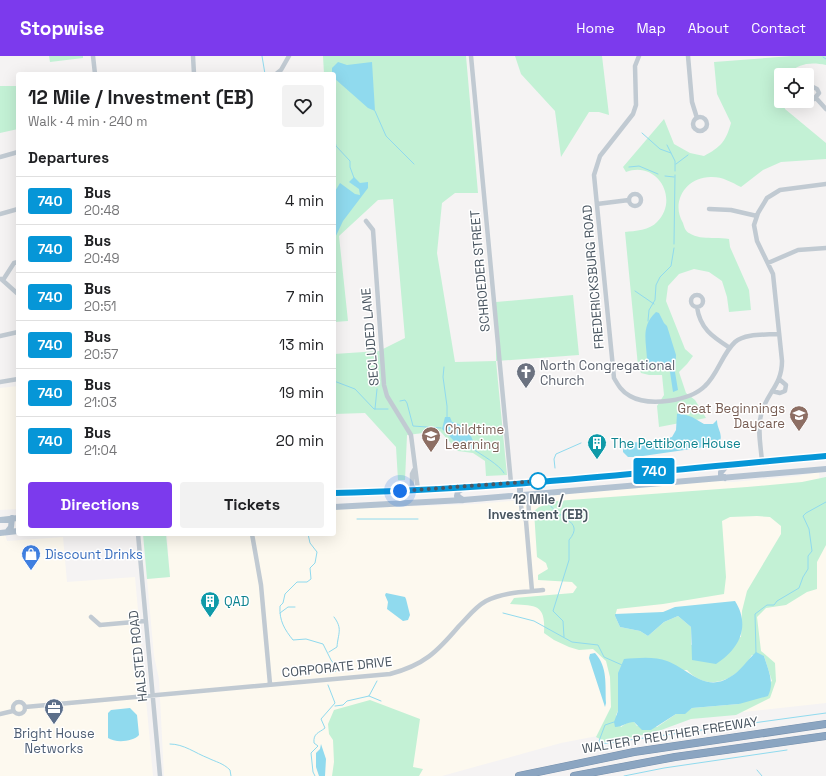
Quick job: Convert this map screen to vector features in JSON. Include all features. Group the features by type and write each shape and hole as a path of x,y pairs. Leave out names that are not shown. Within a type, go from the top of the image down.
{"highway":[{"name":"WALTER P REUTHER FREEWAY","path":"519,776 641,750 826,724"},
{"name":"WALTER P REUTHER FREEWAY","path":"574,776 675,757 826,736"}],"main road":[{"path":"336,493 415,490 524,483 826,456"},
{"path":"725,478 721,475 721,472 727,465"},
{"path":"336,507 425,503 520,496 826,470"},
{"path":"615,488 620,481 618,475"},
{"path":"520,496 520,486 524,483"},
{"path":"464,500 457,498 457,493 465,487"},
{"path":"425,503 431,498 430,489"},
{"path":"0,520 15,518 12,527 7,532"},
{"path":"0,533 16,531"}],"street":[{"path":"93,56 95,72"},
{"path":"193,56 194,72"},
{"path":"279,72 282,70 289,56"},
{"name":"SCHROEDER STREET","path":"471,56 511,483"},
{"name":"FREDERICKSBURG ROAD","path":"639,56 635,66 636,105 633,114 600,156 596,164 594,175 614,378 620,388 629,396 642,401 651,402 685,398 696,394 707,385 735,342 744,337 780,334"},
{"path":"688,56 692,102 696,118"},
{"path":"814,88 817,89 819,93 816,98 826,109"},
{"path":"0,157 16,153"},
{"path":"762,462 759,431 760,416 766,401 782,373 782,361 773,274 757,241 754,225 757,216 767,198 780,190 826,184"},
{"path":"597,204 629,200"},
{"path":"709,209 731,210 757,216"},
{"path":"0,214 16,210"},
{"name":"SECLUDED LANE","path":"366,221 373,230 384,385 387,396 411,435 415,490"},
{"path":"768,263 798,250 826,248"},
{"path":"16,262 1,279 16,292"},
{"path":"697,307 702,324 708,333 730,348"},
{"path":"0,336 16,332"},
{"path":"0,382 16,379"},
{"path":"772,391 780,393 785,391 786,385 779,379"},
{"path":"528,495 529,513 526,520 532,591"},
{"path":"520,496 522,514 526,520"},
{"name":"HALSTED ROAD","path":"138,536 160,776"},
{"path":"252,536 261,584 270,684"},
{"name":"CORPORATE DRIVE","path":"25,707 390,674 408,669 426,660 441,647 476,607 499,596 543,590"},
{"path":"91,617 100,625 145,621"},
{"path":"0,714 13,711 17,714 22,714 25,707 23,703 18,702 12,706 13,711"}],"shaded area":[{"path":"16,386 16,509 0,510 0,388"},
{"path":"819,472 826,547 826,703 708,716 613,733 561,743 442,776 164,776 159,679 154,656 147,579 170,577 167,536 336,536 336,509 476,504 544,498 554,495 712,481 733,482 797,476"},
{"path":"5,534 7,541 63,537 67,582 135,577 153,776 0,776 0,535"}],"green space":[{"path":"49,56 83,56 83,58 50,62"},
{"path":"323,56 466,56 478,193 455,193 442,203 437,253 455,362 496,361 507,475 486,476 485,461 473,453 458,451 440,431 407,435 405,480 398,480 396,447 365,413 336,414 336,354 379,351 405,338 393,199 378,200 339,236 348,321 336,322 336,72 324,72"},
{"path":"515,56 602,56 609,115 599,112 589,112 561,157 555,111 521,74"},
{"path":"792,56 826,56 826,65 805,64 796,68 774,68 774,108 785,108 826,143 826,159 781,162 763,170 741,187 727,180 712,177 695,181 688,185 683,191 680,199 679,215 685,229 699,237 729,239 730,247 749,290 751,310 729,312 727,297 722,281 709,272 694,269 679,274 668,286 666,301 685,349 693,356 679,372 686,393 695,400 706,418 659,427 657,406 664,395 662,375 649,375 641,373 638,366 625,232 638,231 654,225 664,213 666,203 665,193 662,184 655,176 647,172 637,170 626,172 623,167 664,119 674,144 690,153 704,156 715,150 722,143 731,123 717,94 714,62"},
{"path":"0,86 16,86 16,129 0,133"},
{"path":"573,295 579,355 496,361 496,302"},
{"path":"826,477 826,545 817,562 817,589 807,592 786,605 766,608 757,617 761,651 775,663 776,681 770,698 736,715 691,719 653,733 605,742 596,737 611,707 610,677 606,661 593,649 579,650 569,647 554,640 544,633 543,616 537,608 526,605 510,604 514,598 573,593 577,587 572,582 538,580 538,575 548,569 546,563 537,557 534,511 539,507 556,501 802,482","holes":["730,517 770,517 781,526 781,534 747,591 742,611 741,637 691,645 691,627 678,616 664,622 648,636 640,631 620,627 615,616 617,609 663,604 724,594 726,577 722,521","752,655 764,656 772,681 739,704 692,708 685,713 676,714 657,727 637,726 634,722 628,722 621,727 616,715 618,711 618,673 687,670 704,681 714,682 731,677 746,664"]},
{"path":"143,536 166,536 170,577 147,579"},
{"path":"370,700 420,719 413,767 423,769 419,776 332,776 334,762 333,740 329,734 328,724 334,710"}],"water":[{"path":"338,62 347,65 372,62 375,111 368,108 336,80 336,72 332,72 332,68"},
{"path":"354,177 360,183 368,182 368,188 343,221 336,236 336,190 340,183 355,194 360,195 359,189 349,182"},
{"path":"656,312 659,313 667,326 676,355 675,372 678,390 673,392 669,365 644,364 647,359 645,339 646,328 651,317"},
{"path":"680,413 692,417 704,424 713,424 717,420 721,434 719,445 636,457 628,457 623,452 623,443 620,439 632,442 646,442 672,437 676,430 677,414"},
{"path":"445,417 450,417 452,422 465,428 473,441 473,449 460,446 442,429"},
{"path":"386,593 405,597 410,615 408,620 403,621 387,609 388,602 385,595"},
{"path":"735,601 740,610 742,619 740,637 731,652 716,664 692,660 691,627 678,616 664,622 648,636 640,631 620,627 615,616 615,614 663,612 675,607"},
{"path":"756,652 764,656 769,671 771,686 768,696 739,704 692,708 685,714 676,714 651,730 642,730 634,722 615,727 614,722 618,711 618,673 624,659 662,659 697,678 713,682 721,681 734,675"},
{"path":"595,653 604,670 606,683 605,707 589,658 590,654"},
{"path":"130,708 137,715 139,735 133,739 124,741 111,740 108,738 108,713 111,710"},
{"path":"321,744 326,759 325,776 319,776 316,767 316,753 320,749"}],"waterway":[{"path":"262,56 265,72"},
{"path":"375,111 386,136 414,164"},
{"path":"642,133 660,149 671,153"},
{"path":"667,145 675,161 675,171"},
{"path":"336,146 350,161 350,167 354,178"},
{"path":"676,164 688,155"},
{"path":"629,167 639,166 658,174"},
{"path":"674,244 675,175"},
{"path":"665,176 674,177"},
{"path":"648,321 649,310 655,300 656,285 660,277 671,266 674,248"},
{"path":"635,291 654,304"},
{"path":"444,367 443,377 447,417"},
{"path":"336,382 355,389 374,409 388,409"},
{"path":"375,409 377,389"},
{"path":"400,401 405,400 407,403 413,426 441,428"},
{"path":"555,468 554,459 556,454 581,443"},
{"path":"473,449 494,463 504,473"},
{"path":"756,653 755,614 767,605 774,605 777,601 799,588 808,569 808,556 812,551 809,529 803,516 826,502"},
{"path":"549,503 557,513 568,520 574,528 569,540 569,560 553,611 563,621 564,637"},
{"path":"357,519 418,519"},
{"path":"308,536 310,543 317,552 315,563 310,568 311,579 307,582 297,582 285,594 283,603 280,606 280,616 285,629 293,640 306,639 323,644 337,668 336,671 330,673"},
{"path":"280,613 288,607 295,607"},
{"path":"503,613 534,621 572,642 598,645 604,657 622,665"},
{"path":"329,652 337,647 339,635 339,628 334,617"},
{"path":"335,706 343,705 347,701 369,696 377,681"},
{"path":"315,776 313,772 311,753 318,746 314,743 314,737 325,728 321,719 335,703 328,685"},
{"path":"369,696 381,701"},
{"path":"600,744 826,713"},
{"path":"599,746 599,741 605,725 614,722"},
{"path":"170,744 185,747 222,764 230,770 231,776"},
{"path":"624,776 664,768 787,750"},
{"path":"757,770 762,776"}],"bus line":[{"name":"740","path":"336,493 362,493 524,483 826,456"}],"place":[{"name":"North Congregational Church","path":"526,389"},
{"name":"Great Beginnings Daycare","path":"799,432"},
{"name":"Childtime Learning","path":"431,453"},
{"name":"The Pettibone House","path":"597,460"},
{"name":"12 Mile / Investment (EB)","path":"538,481"},
{"name":"Discount Drinks","path":"31,571"},
{"name":"QAD","path":"210,618"},
{"name":"Bright House Networks","path":"54,725"}],"route":[{"path":"400,491 538,481"}]}
